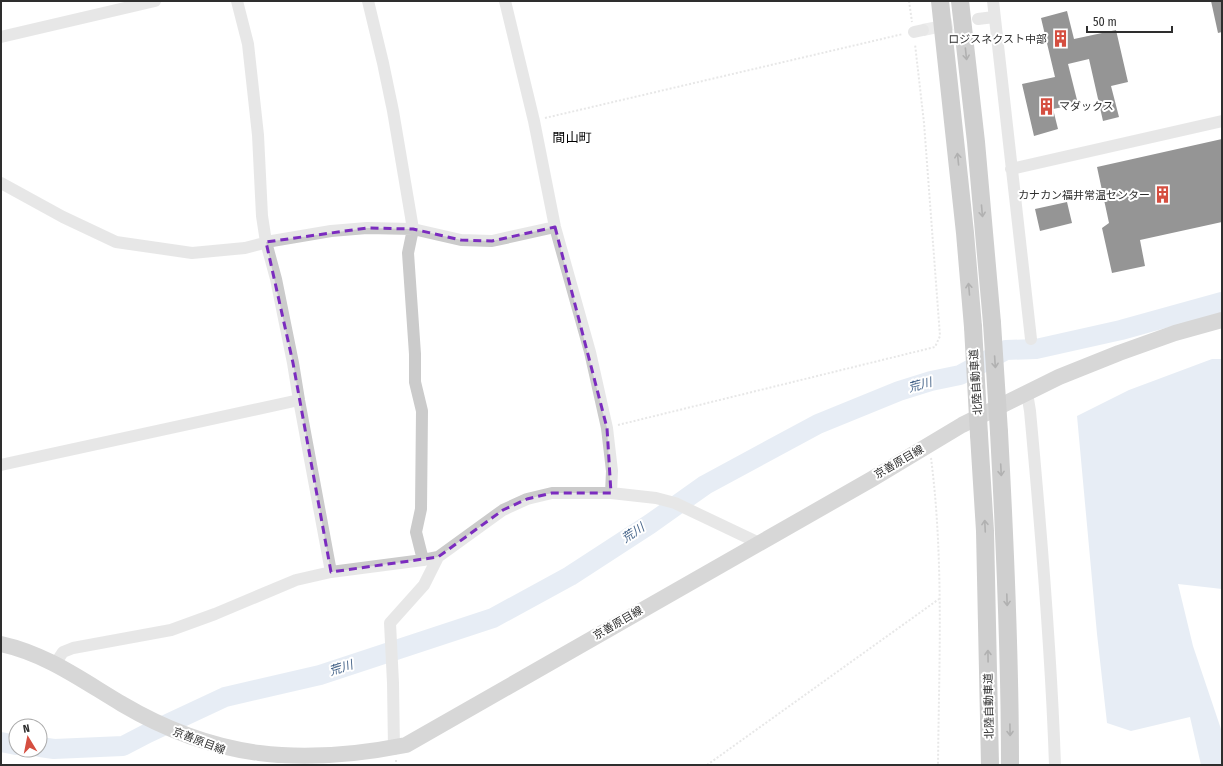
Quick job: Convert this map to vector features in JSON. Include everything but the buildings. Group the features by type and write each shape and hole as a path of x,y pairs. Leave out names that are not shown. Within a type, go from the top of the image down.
{"highway":[{"name":"北陸自動車道","path":"960,1 976,142 992,323 1005,532 1010,765"},
{"name":"北陸自動車道","path":"940,4 964,218 972,327 985,531 990,765"}],"main road":[{"name":"京善原目線","path":"1,644 36,654 152,721 181,735 225,752 258,759 295,762 330,761 394,749 406,745 962,425 1059,377 1175,333 1222,320"}],"street":[{"path":"1,37 155,1"},
{"path":"237,1 248,44 258,135 262,216 266,242 276,279 293,363 331,572"},
{"path":"368,1 393,111 413,229 408,253 415,354 414,382 422,411 421,509 416,532 423,560"},
{"path":"505,1 534,121 555,227 590,352 607,428 612,471 611,493"},
{"path":"993,1 1031,339"},
{"path":"978,19 994,17"},
{"path":"1011,170 1222,121"},
{"path":"1,183 63,217 116,242 192,253 244,248 266,242 331,231 367,228 413,229 461,240 492,241 555,227"},
{"path":"1027,393 1043,549 1054,712 1055,765"},
{"path":"1,465 299,400"},
{"path":"55,664 64,652 73,648 170,630 214,614 296,580 331,572 438,557 503,510 527,499 552,493 611,493 656,498 676,503 759,543"},
{"path":"394,749 390,622 424,585 438,557"}],"path":[{"path":"607,428 935,347 940,336 924,123 919,31 909,1"},
{"path":"534,121 919,31"},
{"path":"929,445 935,486 939,599 938,765"},
{"path":"707,765 939,599"}],"highlighted area":[{"path":"555,227 607,428 611,493 552,493 527,499 503,510 438,557 331,572 293,363 266,242 367,228 413,229 461,240 492,241"}],"water":[{"path":"1212,359 1222,359 1222,589 1178,584 1193,646 1222,732 1222,765 1201,765 1190,717 1131,731 1107,723 1097,634 1077,416 1129,390"}],"waterway":[{"name":"荒川","path":"48,748 123,746 225,697 320,675 493,618 570,576 650,524 705,485 818,424 899,391 931,381 960,375 1006,350 1036,349 1121,330 1222,302"},
{"name":"荒川","path":"1,742 8,743"}],"tunnel":[{"path":"923,30 969,21"}],"place":[{"name":"ロジスネクスト中部","path":"1060,39"},
{"name":"マダックス","path":"1046,106"},
{"name":"カナカン福井常温センター","path":"1163,195"}],"district":[{"name":"間山町","path":"572,137"}]}
